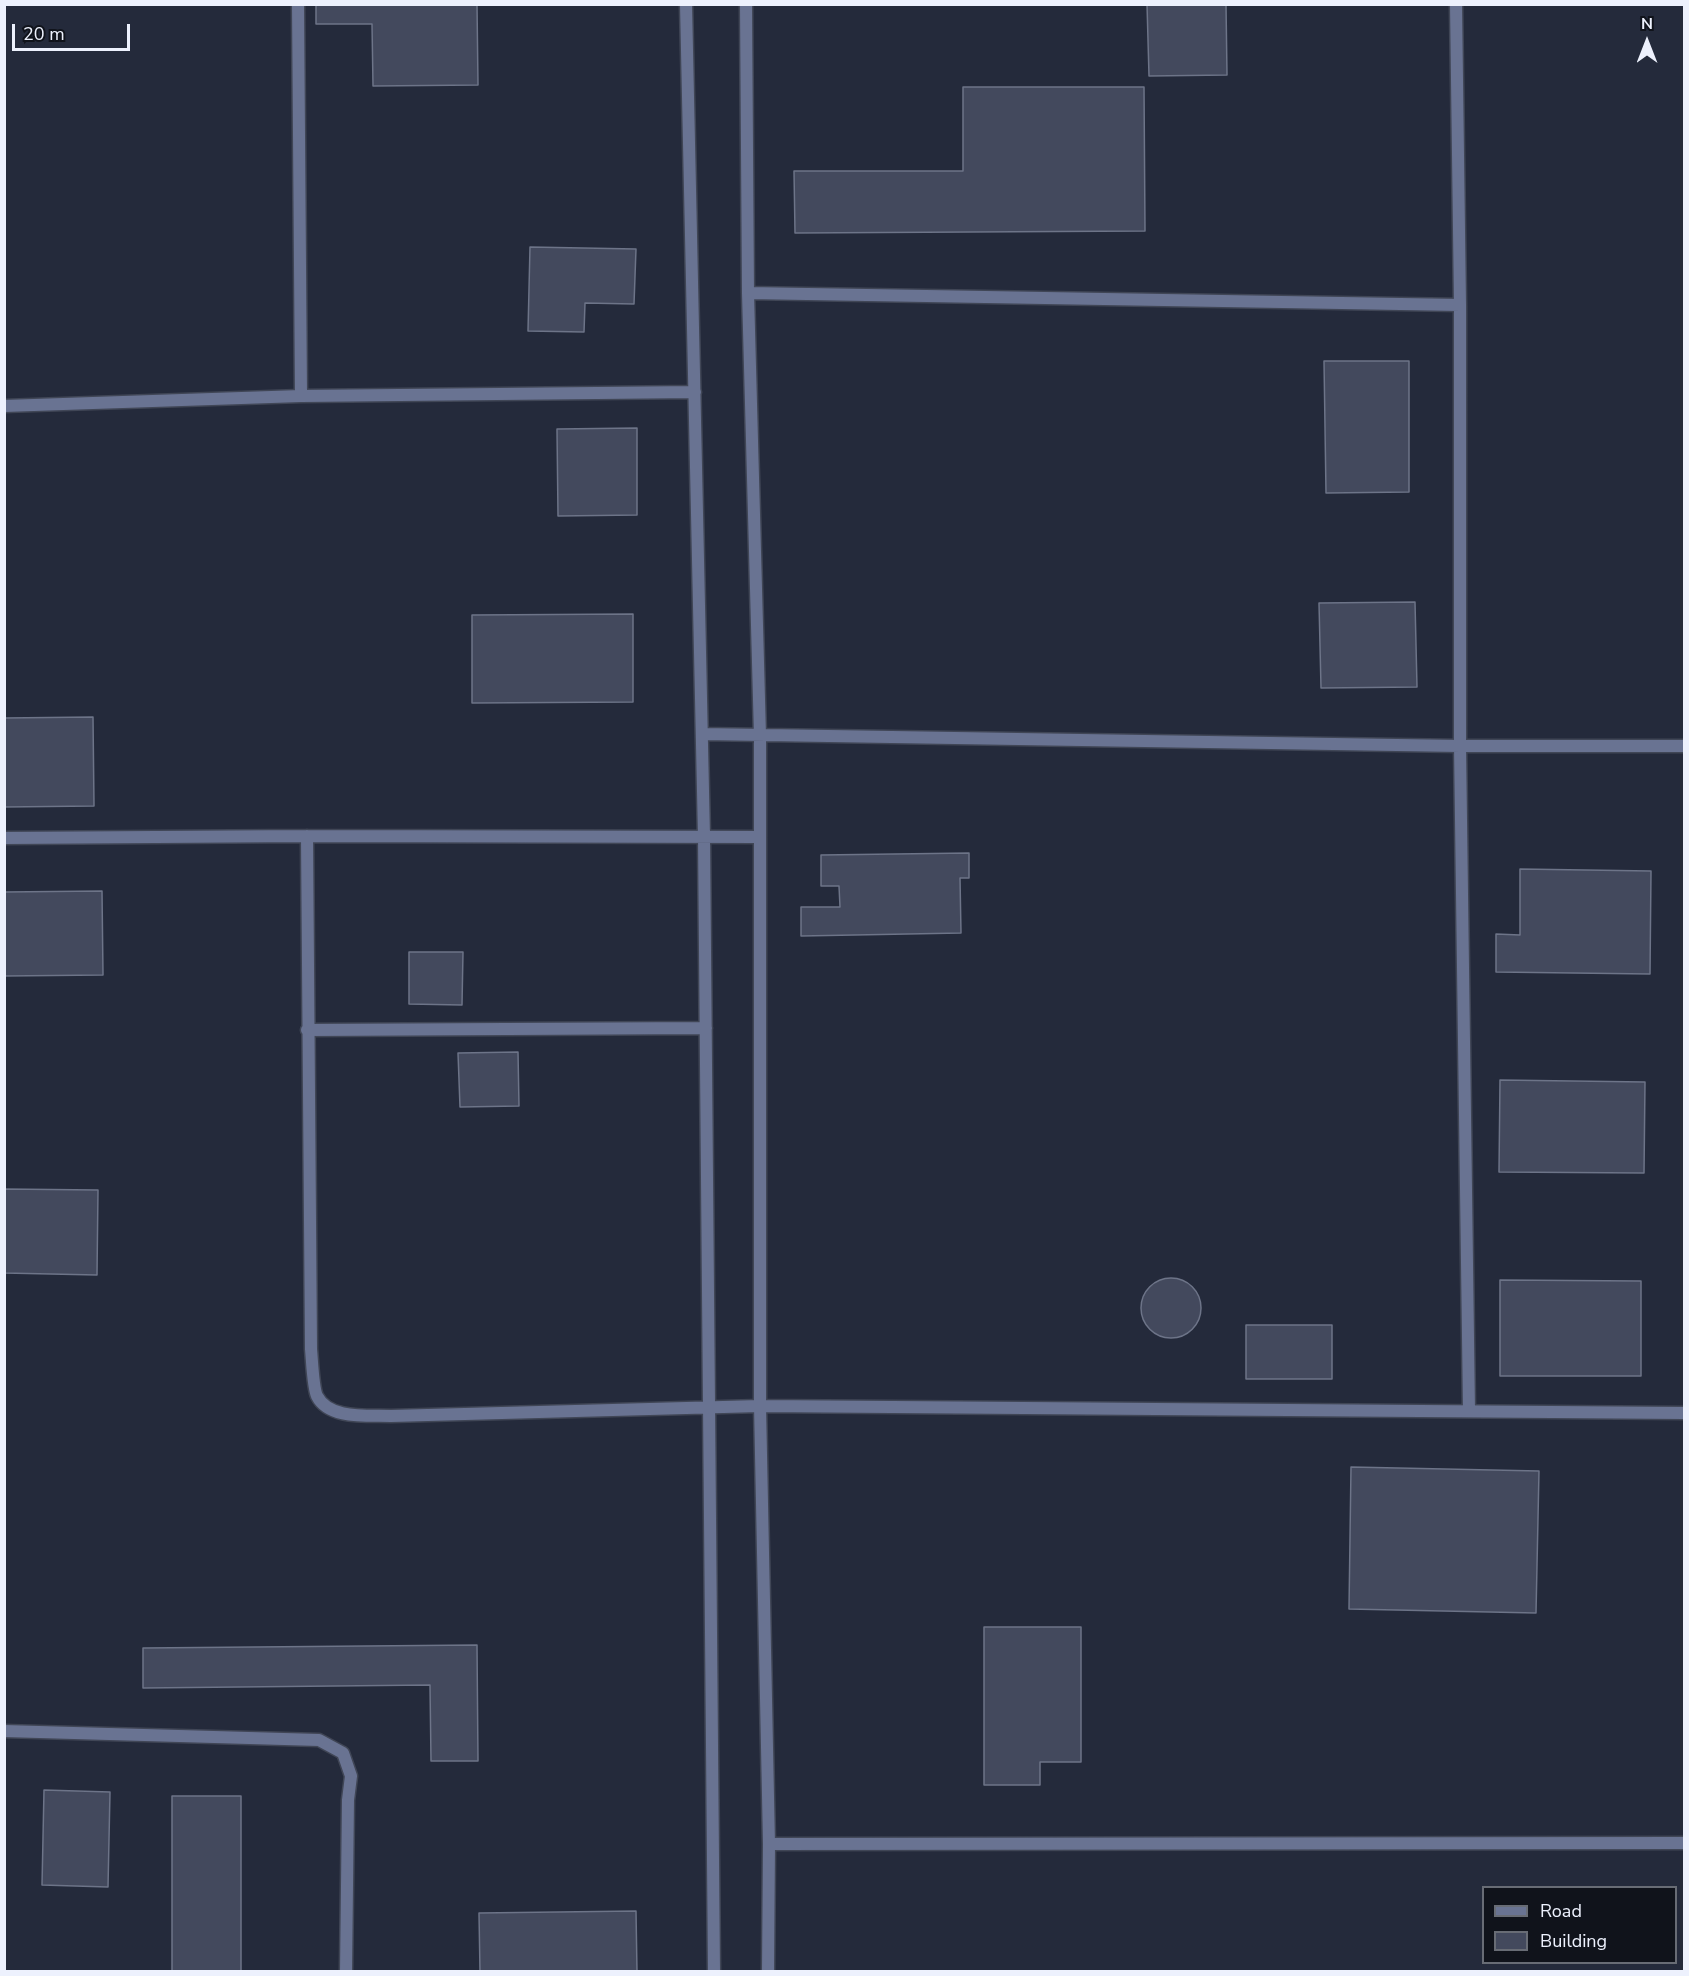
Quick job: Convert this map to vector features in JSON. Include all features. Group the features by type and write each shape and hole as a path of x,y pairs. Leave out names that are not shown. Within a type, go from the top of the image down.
{"street":[{"path":"298,4 301,396"},
{"path":"687,4 704,837 714,1971"},
{"path":"746,4 748,293 760,736 760,1406 769,1844 768,1971"},
{"path":"1456,4 1460,304 1460,746 1469,1410"},
{"path":"748,293 1460,304"},
{"path":"4,406 301,396 695,392"},
{"path":"702,734 1460,746 1684,746"},
{"path":"307,836 310,1348 317,1395 331,1411 353,1415 391,1416 760,1406 1684,1413"},
{"path":"4,838 760,837"},
{"path":"307,1030 706,1028"},
{"path":"4,1731 319,1740 343,1753 351,1776 348,1800 346,1971"},
{"path":"769,1844 1684,1843"}],"building":[{"path":"316,4 477,4 478,85 373,86 372,24 316,24"},
{"path":"1147,4 1226,4 1227,75 1149,76"},
{"path":"963,87 1144,87 1145,231 795,233 794,171 963,171"},
{"path":"530,247 636,249 634,304 585,303 584,332 528,331"},
{"path":"1324,361 1409,361 1409,492 1326,493"},
{"path":"637,428 637,515 558,516 557,429"},
{"path":"1415,602 1417,687 1321,688 1319,603"},
{"path":"633,614 633,702 472,703 472,615"},
{"path":"93,717 94,806 4,807 4,718"},
{"path":"969,853 969,878 960,878 961,933 801,936 801,907 840,907 839,886 821,886 821,855"},
{"path":"1520,869 1651,871 1650,974 1496,972 1496,934 1520,935"},
{"path":"102,891 103,975 4,976 4,892"},
{"path":"409,952 463,952 462,1005 409,1004"},
{"path":"518,1052 519,1106 460,1107 458,1053"},
{"path":"1500,1080 1645,1082 1644,1173 1499,1172"},
{"path":"4,1189 98,1190 97,1275 4,1273"},
{"path":"1165,1278 1177,1278 1188,1283 1196,1291 1201,1308 1199,1320 1188,1333 1177,1338 1165,1338 1154,1333 1146,1325 1141,1314 1141,1302 1146,1291 1154,1283"},
{"path":"1500,1280 1641,1281 1641,1376 1500,1376"},
{"path":"1246,1325 1332,1325 1332,1379 1246,1379"},
{"path":"1351,1467 1539,1471 1536,1613 1349,1609"},
{"path":"984,1627 1081,1627 1081,1762 1040,1762 1040,1785 984,1785"},
{"path":"477,1645 478,1761 431,1761 430,1685 143,1688 143,1648"},
{"path":"44,1790 110,1792 108,1887 42,1885"},
{"path":"172,1796 241,1796 241,1972 172,1972"},
{"path":"636,1911 637,1972 480,1972 479,1913"}]}
